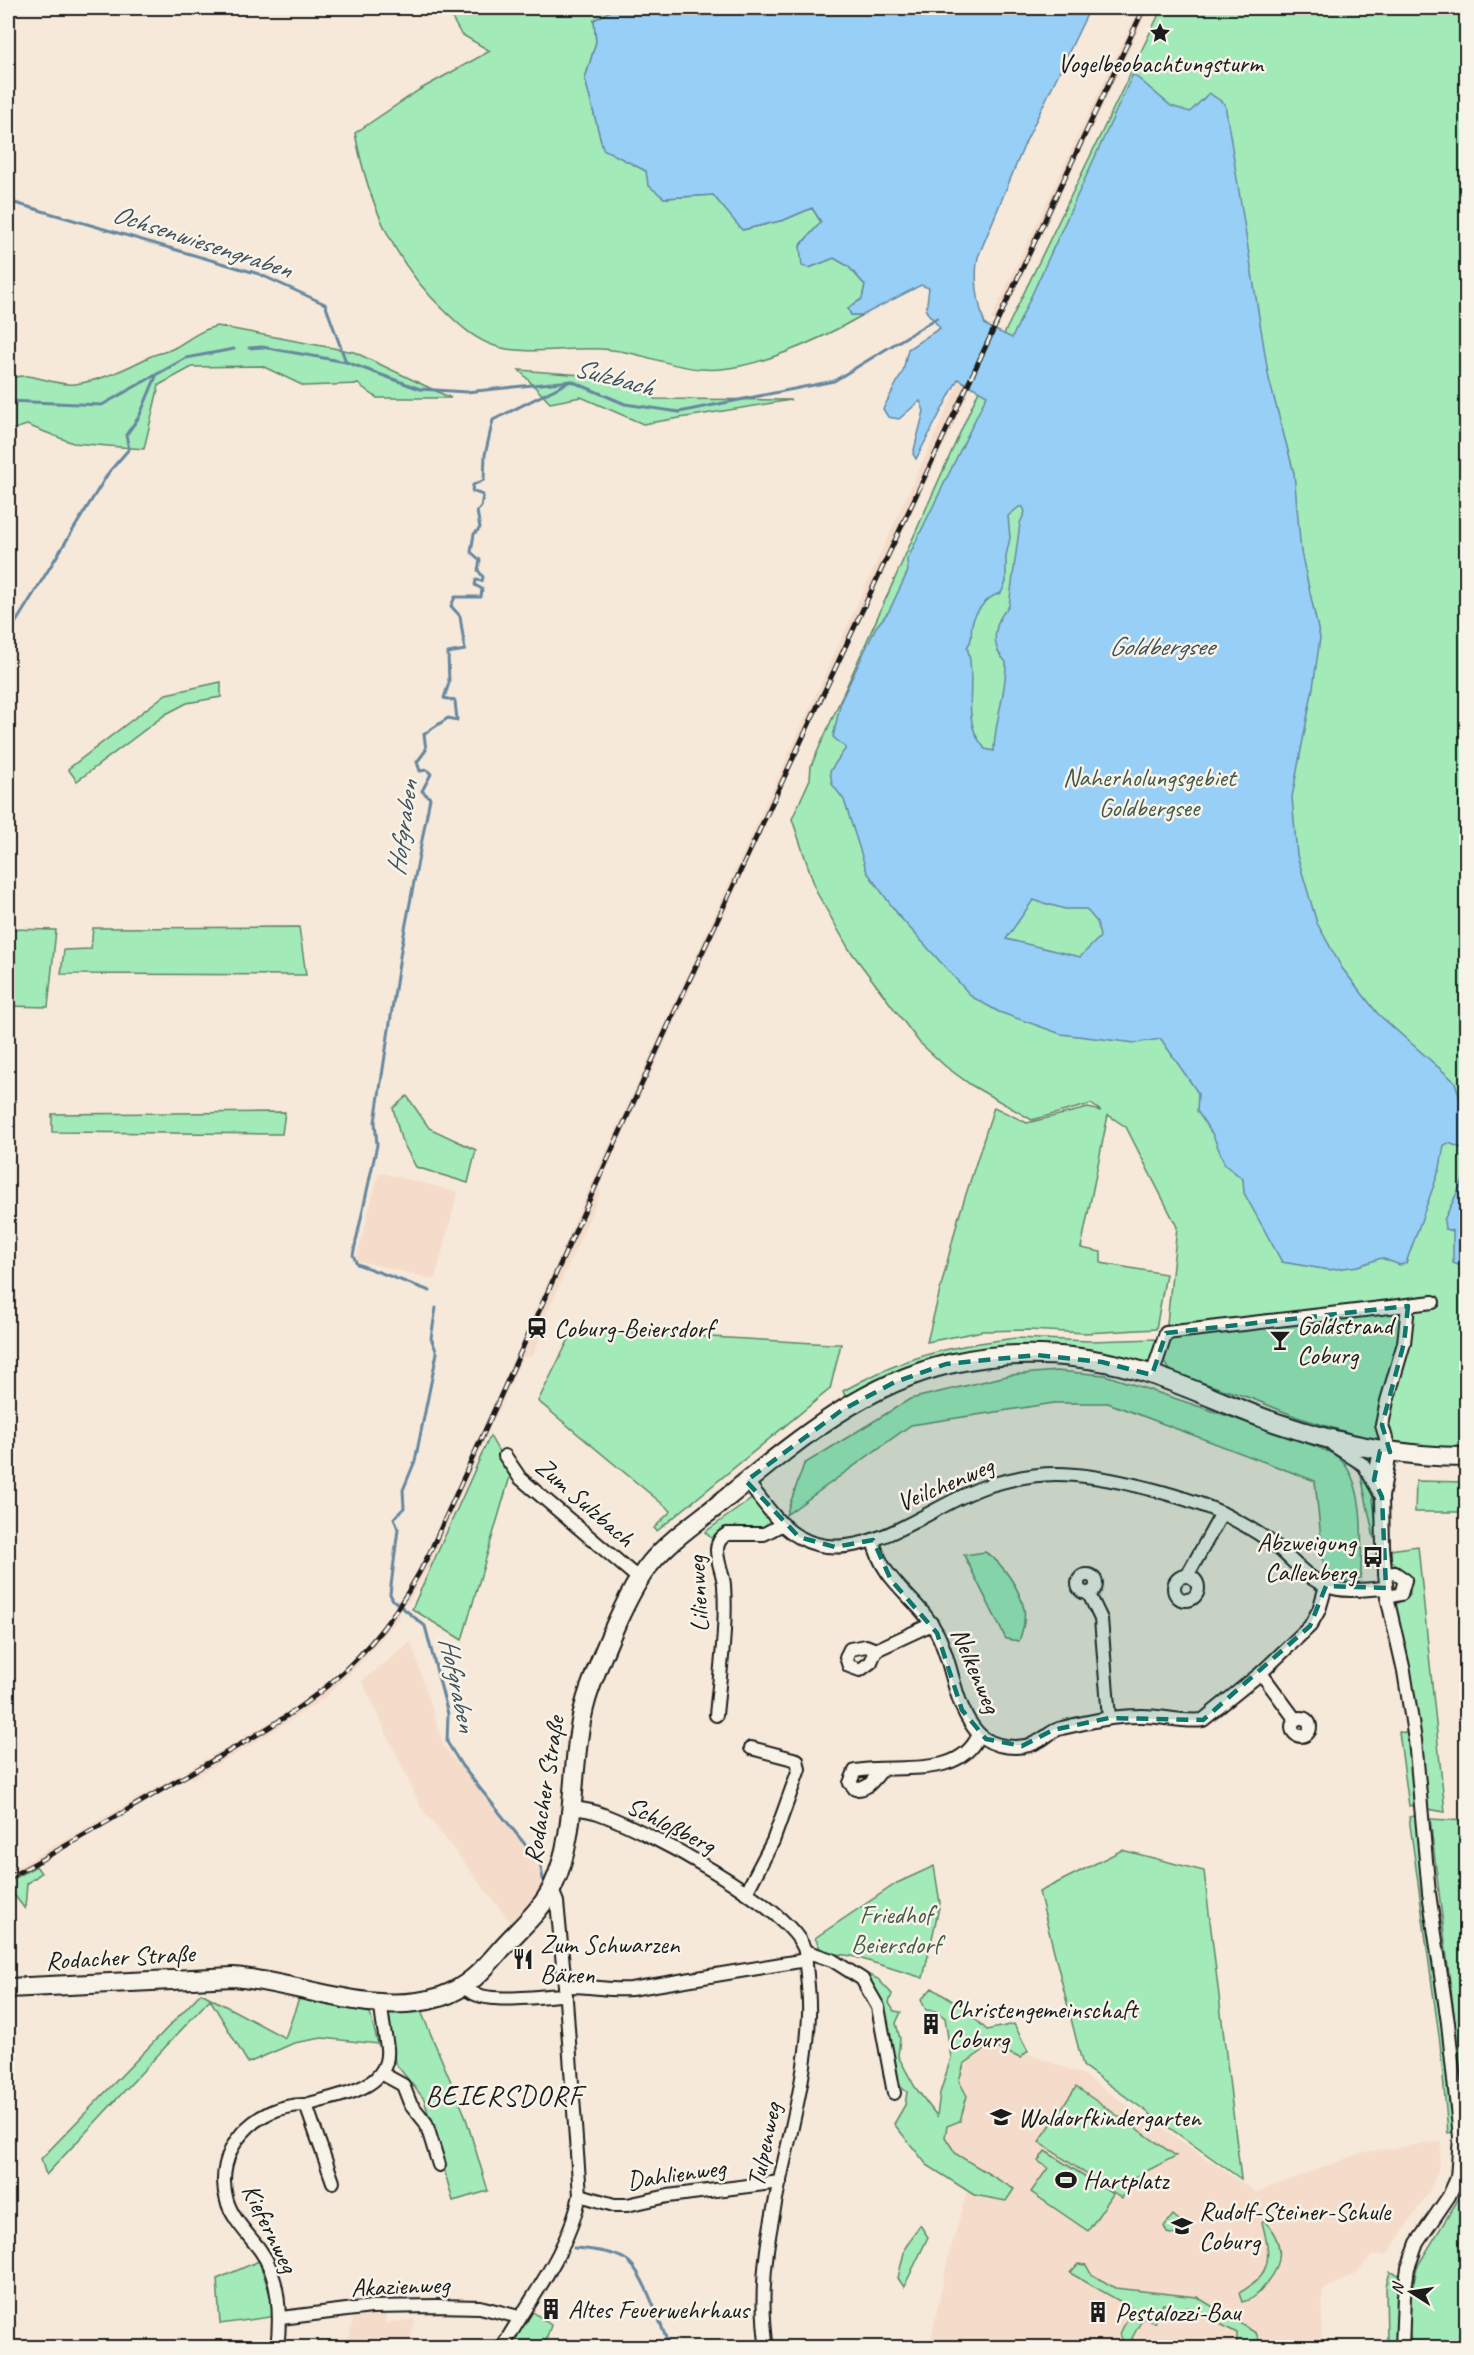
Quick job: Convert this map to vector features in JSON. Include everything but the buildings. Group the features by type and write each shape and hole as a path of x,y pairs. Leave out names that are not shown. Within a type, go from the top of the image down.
{"street":[{"path":"1152,1375 1166,1334 1433,1302"},
{"path":"1402,2348 1404,2296 1408,2268 1417,2243 1453,2187 1460,2159 1460,2137 1448,2023 1429,1893 1415,1740 1404,1671 1386,1592 1382,1425 1404,1343 1408,1306"},
{"name":"Rodacher Straße","path":"8,1988 233,1977 260,1979 330,1995 381,2001 428,2000 465,1987 552,1890 561,1867 571,1808 577,1741 585,1703 639,1579 671,1543 746,1481 825,1421 895,1382 946,1364 978,1358 1037,1355 1102,1362 1152,1375 1276,1423 1313,1433"},
{"path":"1313,1433 1381,1451 1422,1456 1467,1457"},
{"path":"1313,1433 1356,1458 1369,1471 1382,1497"},
{"path":"1374,1480 1381,1451"},
{"name":"Zum Sulzbach","path":"505,1456 520,1478 639,1579"},
{"name":"Veilchenweg","path":"746,1481 783,1524 799,1537 835,1547 873,1540 984,1487 1020,1478 1054,1474 1125,1484 1222,1513 1277,1547 1296,1566 1326,1586 1386,1592"},
{"path":"1187,1576 1222,1513"},
{"name":"Lilienweg","path":"716,1716 726,1613 723,1580 717,1552 718,1543 727,1534 764,1534 783,1524"},
{"name":"Nelkenweg","path":"873,1540 878,1558 891,1580 932,1624 947,1655 962,1710 979,1734 999,1745 1022,1746 1040,1740 1053,1730 1109,1718 1139,1716 1172,1717 1191,1722 1203,1720 1261,1673 1315,1619 1326,1586"},
{"path":"1385,1574 1399,1575 1406,1584 1401,1594 1386,1592"},
{"path":"1089,1594 1101,1619 1109,1718"},
{"name":"Nelkenweg","path":"876,1650 932,1624"},
{"path":"1261,1673 1295,1719"},
{"name":"Nelkenweg","path":"881,1771 949,1763 974,1748 979,1734"},
{"path":"746,1893 773,1841 799,1769 797,1760 751,1748"},
{"name":"Schloßberg","path":"571,1808 597,1812 685,1855 746,1893 791,1927 801,1939 805,1955"},
{"path":"502,2348 561,2251 574,2224 580,2195 566,1990 557,1902 552,1890"},
{"path":"465,1987 468,1991 490,1998 592,1985 614,1990 632,1989 805,1955 832,1960 862,1979 878,2007 894,2093"},
{"name":"Tulpenweg","path":"767,2348 764,2327 767,2258 801,2079 809,2015 805,1955"},
{"path":"381,2001 381,2020 387,2050 381,2073 403,2085 410,2103 426,2123 440,2165"},
{"name":"Kiefernweg","path":"277,2348 281,2318 276,2288 262,2253 243,2230 228,2204 223,2184 225,2162 249,2123 271,2111 294,2105 306,2105 366,2086 381,2073"},
{"path":"306,2105 333,2182"},
{"name":"Dahlienweg","path":"580,2195 614,2205 627,2205 668,2196 780,2182"},
{"name":"Akazienweg","path":"281,2318 371,2307 436,2306 480,2307 519,2317"}],"highlighted area":[{"path":"1408,1306 1404,1343 1382,1425 1390,1452 1380,1451 1374,1480 1382,1497 1386,1588 1326,1586 1310,1626 1203,1720 1109,1718 1053,1730 1022,1746 986,1739 962,1710 937,1633 891,1580 873,1540 835,1547 799,1537 746,1481 842,1410 895,1382 946,1364 1037,1355 1102,1362 1152,1375 1166,1333"}],"shaded area":[{"path":"1139,8 1149,8 999,325 991,319"},
{"path":"960,380 972,386 809,730 598,1189 601,1192 539,1331 542,1333 533,1356 522,1358 496,1417 491,1411 589,1189"},
{"path":"379,1172 458,1192 435,1280 356,1260"},
{"path":"485,1423 489,1430 430,1564 408,1603 401,1599 425,1558"},
{"path":"394,1612 400,1617 357,1667 322,1700 192,1779 187,1770 287,1712 339,1673 377,1634"},
{"path":"411,1642 444,1747 528,1848 545,1881 512,1924 421,1808 362,1681"},
{"path":"180,1774 185,1780 8,1882 8,1872"},
{"name":"Rudolf-Steiner-Schule Coburg","path":"971,2032 1082,2074 1256,2192 1364,2152 1442,2141 1438,2171 1430,2190 1387,2255 1372,2255 1356,2274 1323,2290 1321,2347 929,2348 948,2258 975,2164 956,2154 945,2137 950,2108"},
{"path":"387,2309 385,2323 415,2319 409,2347 347,2348 354,2313"}],"green space":[{"path":"446,8 616,8 594,20 596,42 585,79 603,148 646,171 664,198 713,195 743,230 784,220 812,208 821,222 800,246 809,268 834,258 848,266 865,285 862,299 848,308 851,315 863,315 807,344 763,360 720,369 690,368 612,350 511,350 490,344 470,333 428,293 398,252 386,230 367,183 355,133 419,90 490,51 461,34"},
{"name":"Naherholungsgebiet Goldbergsee","path":"1162,8 1466,8 1466,1448 1392,1446 1297,1417 1253,1399 1173,1373 1164,1363 1170,1337 1166,1333 1177,1227 1126,1127 1108,1115 1081,1248 1101,1252 1101,1263 1166,1274 1156,1329 1086,1333 1028,1330 983,1331 927,1342 958,1219 994,1107 1027,1123 1088,1108 1101,1111 1091,1104 1032,1120 971,1085 945,1066 919,1042 849,949 817,893 792,819 810,779 811,766 1005,332"},
{"path":"217,326 354,352 451,398 377,398 358,384 304,386 262,366 192,367 159,385 144,449 73,443 27,425 8,431 8,380 24,376 75,384 95,380 173,349 200,332"},
{"path":"519,370 620,378 655,399 791,400 643,424 581,397 550,403"},
{"path":"221,682 221,697 187,703 166,714 77,781 68,769 166,694"},
{"path":"299,927 306,975 61,974 64,950 91,949 93,928"},
{"path":"8,929 56,930 48,1007 8,1006"},
{"path":"407,1096 429,1128 476,1150 468,1183 416,1167 401,1139 393,1108"},
{"path":"285,1112 282,1134 52,1132 52,1114"},
{"path":"574,1329 841,1344 830,1389 657,1531 654,1528 671,1511 538,1401"},
{"path":"1016,1338 1090,1341 1158,1339 1154,1358 1145,1364 1034,1350 845,1396 843,1391 906,1361 947,1349"},
{"path":"1056,1371 1105,1375 1305,1442 1339,1458 1348,1469 1358,1498 1361,1578 1341,1582 1324,1568 1315,1481 1108,1403 1054,1403 911,1425 786,1515 804,1464 910,1399 1011,1375"},
{"path":"490,1436 511,1473 462,1640 412,1609"},
{"path":"1362,1469 1372,1492 1378,1538 1374,1538 1360,1471"},
{"path":"1416,1481 1466,1482 1466,1512 1415,1512"},
{"path":"753,1498 771,1520 769,1526 753,1528 733,1526 727,1528 714,1541 705,1532"},
{"path":"1418,1546 1445,1812 1428,1809 1415,1701 1394,1606 1410,1594 1410,1586 1406,1574 1391,1559 1390,1550"},
{"path":"985,1552 1004,1569 1022,1601 1025,1613 1019,1641 1006,1639 964,1555"},
{"path":"1399,1732 1408,1733 1417,1804 1409,1806"},
{"path":"1414,1816 1419,1821 1454,2132 1448,2133 1440,2043 1409,1817"},
{"path":"1430,1819 1466,1821 1466,2113"},
{"path":"1122,1850 1204,1871 1241,2179 1083,2066 1039,1892"},
{"path":"36,1866 41,1873 27,1884 25,1909 8,1887 8,1882"},
{"name":"Friedhof Beiersdorf","path":"934,1866 940,1903 923,1978 852,1956 822,1952 815,1938 897,1883"},
{"path":"861,1971 878,1979 892,1994 889,2003 894,2011 901,2012 896,2023 900,2039 898,2056 915,2087 937,2116 940,2093 951,2058 945,2018 936,2011 926,2010 921,2000 932,1988 962,2007 987,2030 1014,2024 1028,2051 1020,2058 991,2045 964,2064 959,2081 967,2096 960,2121 947,2126 945,2137 956,2154 1014,2189 1006,2201 974,2195 927,2165 894,2124 905,2105 907,2092 896,2083"},
{"path":"201,1993 285,2038 300,1996 370,2013 378,2044 322,2038 294,2043 248,2063 210,1999 46,2175 41,2159"},
{"path":"421,2011 465,2115 488,2191 453,2201 424,2099 395,2063 389,2013"},
{"path":"1076,2087 1176,2156 1135,2177 1122,2198 1039,2142"},
{"path":"1466,2135 1466,2347 1411,2347 1408,2312 1417,2267 1459,2198"},
{"name":"Hartplatz","path":"1045,2151 1113,2194 1088,2231 1031,2192 1048,2168 1038,2161"},
{"path":"1173,2215 1186,2226 1187,2232 1180,2236 1167,2233 1164,2226"},
{"path":"1264,2220 1278,2244 1277,2267 1262,2290 1254,2297 1242,2302 1239,2293 1258,2279 1267,2264 1267,2245 1262,2222"},
{"path":"920,2225 928,2237 904,2287 898,2278 905,2248"},
{"path":"259,2261 277,2316 220,2324 217,2279"},
{"path":"1078,2264 1086,2265 1091,2274 1115,2288 1197,2297 1256,2333 1261,2345 1241,2347 1237,2344 1237,2333 1188,2307 1183,2312 1163,2304 1154,2323 1143,2318 1132,2338 1134,2345 1124,2346 1120,2334 1132,2308 1070,2273"},
{"path":"1390,2272 1400,2275 1398,2342 1387,2341 1386,2286"},
{"path":"529,2309 551,2325 544,2347 508,2348"}],"water":[{"name":"Goldbergsee","path":"616,8 1090,8 1026,141 978,257 977,291 985,325 1012,338 1133,74 1171,106 1190,112 1209,93 1225,104 1269,379 1294,473 1301,552 1320,638 1292,797 1297,855 1317,923 1342,968 1378,1014 1455,1082 1462,1106 1466,1111 1466,1150 1449,1143 1444,1145 1440,1168 1406,1263 1400,1265 1381,1258 1358,1266 1329,1270 1282,1262 1244,1193 1243,1179 1225,1165 1213,1135 1197,1111 1198,1093 1161,1039 1135,1043 1061,1034 999,1012 972,997 899,916 867,872 844,800 832,784 830,771 846,748 833,737 841,701 876,627 889,611 908,571 907,560 987,395 958,379 916,459 913,454 924,411 920,401 899,419 888,417 883,409 903,371 908,349 940,328 926,311 929,288 921,285 863,315 851,315 848,308 862,299 865,285 848,266 834,258 809,268 802,266 800,246 821,222 812,208 784,220 742,230 713,195 664,198 648,185 646,171 603,149 585,79 596,42 594,20","holes":["1019,507 1023,507 1025,512 1020,523 1009,606 1000,619 996,634 997,649 1006,662 1006,673 994,751 985,749 972,723 971,669 967,647 976,614 987,601 1001,593 1006,582 1006,556 1010,538 1008,516","1033,900 1065,909 1086,909 1097,922 1100,937 1080,957 1006,939"]},
{"path":"1466,1174 1466,1268 1453,1263 1453,1231 1445,1229 1444,1220"}],"waterway":[{"name":"Ochsenwiesengraben","path":"8,201 259,274 325,304 346,362"},
{"name":"Sulzbach","path":"249,348 262,347 346,362 420,389 466,392 571,381 625,404 679,412 834,381 937,318"},
{"name":"Sulzbach","path":"8,401 102,405 186,358 234,349"},
{"path":"8,635 109,472 129,449 126,435 139,417 157,374"},
{"name":"Hofgraben","path":"430,1291 357,1264 353,1255 377,1145 375,1122 401,950 430,798 422,791 431,774 427,770 420,771 417,762 426,750 424,734 448,718 457,720 455,701 444,698 449,683 448,653 465,650 460,616 451,606 455,597 481,597 482,589 475,585 476,580 482,581 483,577 478,570 480,560 471,552 474,534 480,528 477,511 481,507 483,495 472,491 473,485 484,480 485,455 493,420 571,381"},
{"name":"Hofgraben","path":"436,1308 431,1338 437,1353 415,1461 403,1490 404,1508 394,1518 398,1529 390,1594 393,1600 425,1626 448,1714 447,1742 462,1766 540,1863 544,1884"},
{"path":"574,2248 610,2253 629,2262 647,2290 670,2348"}],"railway":[{"path":"8,1878 290,1714 352,1663 380,1632 406,1596 430,1552 673,1015 1144,8"}],"place":[{"name":"Vogelbeobachtungsturm","path":"1160,33"},
{"name":"Coburg-Beiersdorf","path":"537,1328"},
{"name":"Goldstrand Coburg","path":"1280,1340"},
{"name":"Abzweigung Callenberg","path":"1373,1557"},
{"name":"Zum Schwarzen Bären","path":"523,1959"},
{"name":"Christengemeinschaft Coburg","path":"931,2024"},
{"name":"Waldorfkindergarten","path":"1001,2117"},
{"name":"Hartplatz","path":"1066,2180"},
{"name":"Rudolf-Steiner-Schule Coburg","path":"1182,2226"},
{"name":"Altes Feuerwehrhaus","path":"551,2309"},
{"name":"Pestalozzi-Bau","path":"1098,2312"}],"district":[{"name":"BEIERSDORF","path":"504,2095"}]}
